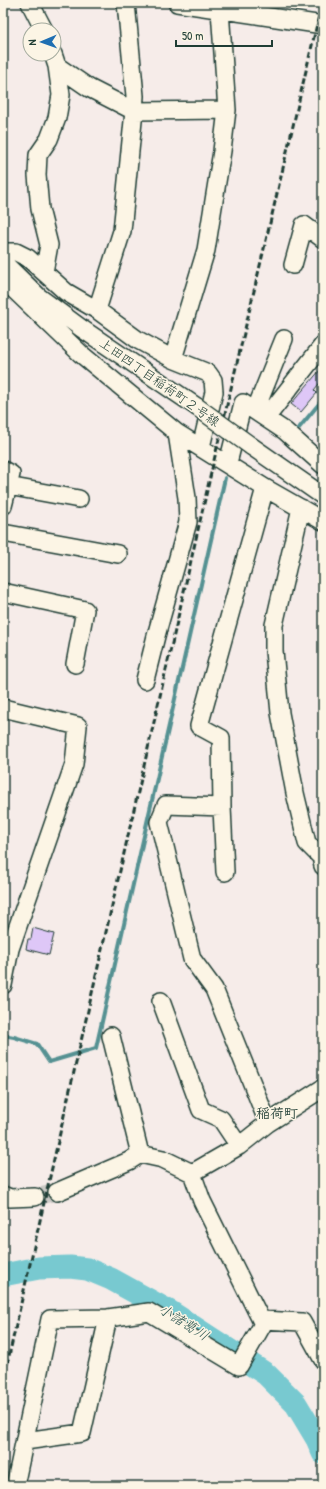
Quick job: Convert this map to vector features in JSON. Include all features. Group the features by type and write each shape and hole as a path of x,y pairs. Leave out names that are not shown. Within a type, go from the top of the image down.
{"street":[{"path":"30,3 40,22"},
{"path":"98,310 122,231 134,111 135,96 126,3"},
{"path":"177,3 220,10 260,10 323,25"},
{"path":"173,359 206,250 222,151 227,110 220,10"},
{"path":"44,272 49,245 40,209 37,175 38,155 49,139 57,118 61,95 55,62"},
{"path":"57,62 89,88 134,111 227,110"},
{"path":"293,265 304,225 323,239"},
{"path":"3,252 16,252 28,258 66,292 98,310 138,340 173,359 208,373 213,380 214,392 201,447"},
{"name":"上田四丁目稲荷町２号線","path":"3,262 39,297 81,328 197,407 323,496"},
{"path":"3,279 81,354 177,433 265,488 323,521"},
{"path":"260,414 284,339"},
{"path":"260,414 323,345"},
{"path":"228,464 243,403 285,431 323,465"},
{"path":"146,680 156,636 188,522 187,498 177,433"},
{"path":"3,506 5,478 79,498"},
{"path":"225,872 221,738 199,726 265,488"},
{"path":"301,508 274,625 274,651 280,713 295,793 307,843 321,857 323,866"},
{"path":"3,533 118,554"},
{"path":"3,592 85,610 75,664"},
{"path":"3,708 78,726 74,764 6,949 3,985"},
{"path":"222,808 166,805 159,822 192,959 214,989 268,1123"},
{"path":"161,1002 201,1110 221,1119 239,1146"},
{"path":"111,1036 140,1154"},
{"path":"192,1173 239,1146 268,1123 323,1088"},
{"path":"15,1486 50,1319 108,1318 149,1312 238,1366 263,1324 202,1201 192,1173 163,1159 140,1154 129,1161 57,1192"},
{"path":"3,1195 10,1198 35,1197"},
{"path":"25,1441 82,1434 108,1318"},
{"path":"261,1320 302,1322 323,1360"}],"building":[{"path":"321,369 323,370 323,379 314,390 317,393 301,412 291,404"},
{"path":"33,928 54,934 49,955 26,949 28,939 31,939"}],"waterway":[{"path":"299,428 323,399"},
{"path":"3,1035 37,1044 49,1062 96,1048 225,478"},
{"name":"小諸葛川","path":"3,1275 39,1268 70,1267 87,1269 111,1279 169,1311 266,1374 296,1404 317,1439 323,1453"}],"tunnel":[{"path":"35,1197 57,1192"}],"railway":[{"path":"3,1382 211,473 322,3"}],"district":[{"name":"稲荷町","path":"277,1113"}]}
